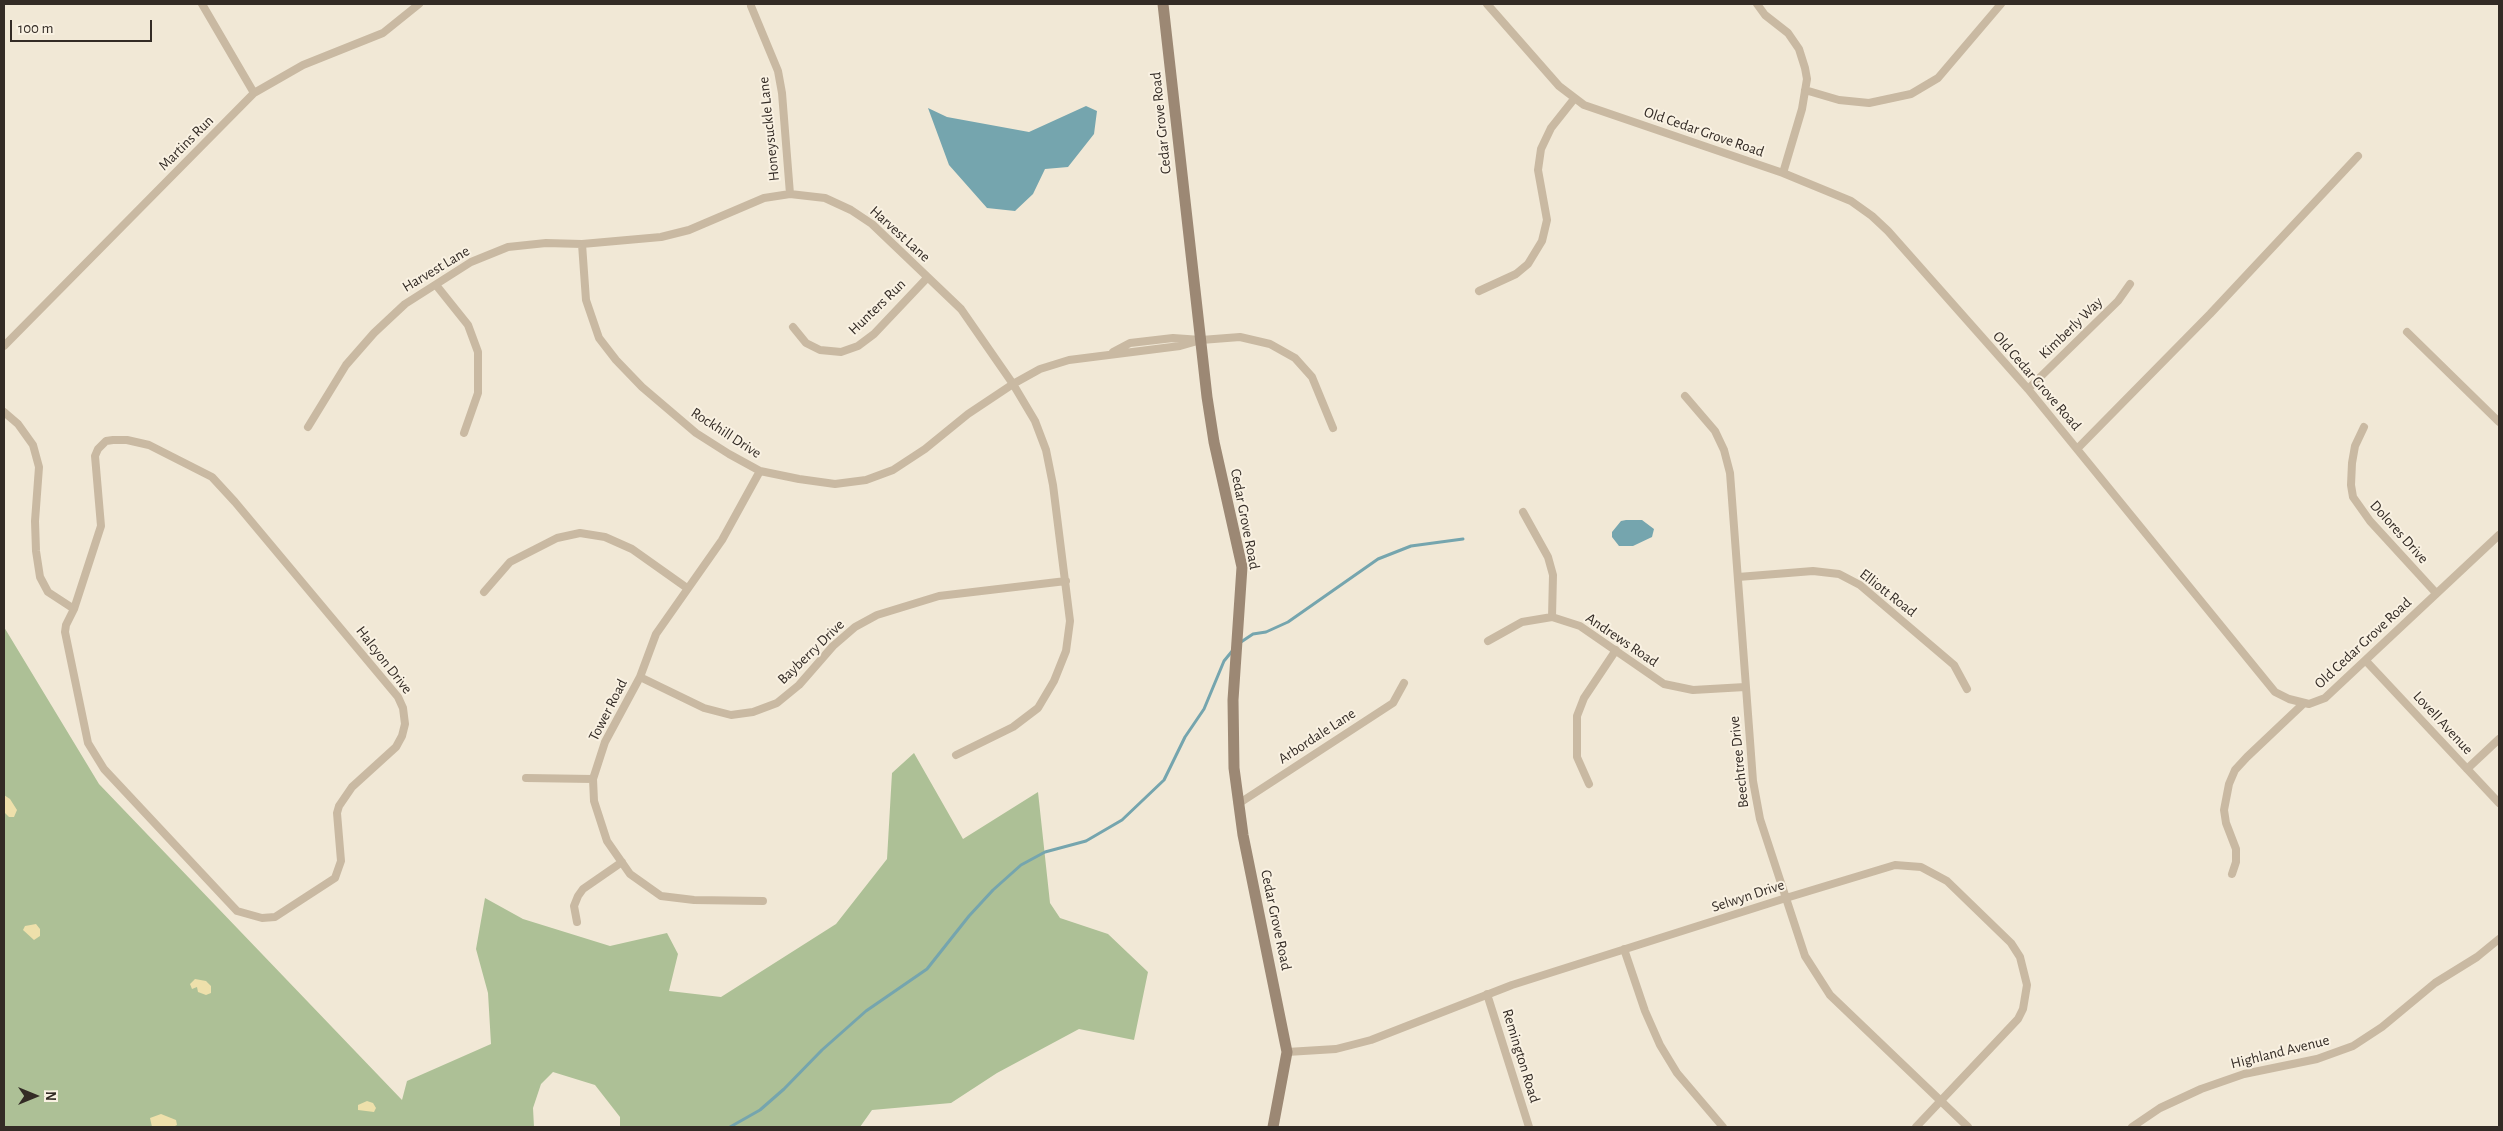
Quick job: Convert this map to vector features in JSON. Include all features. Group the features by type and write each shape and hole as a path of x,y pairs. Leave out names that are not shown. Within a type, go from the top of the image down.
{"street":[{"path":"202,4 254,93"},
{"name":"Martins Run","path":"4,346 254,93 303,65 383,33 419,4"},
{"name":"Cedar Grove Road","path":"1163,4 1214,442 1242,567 1233,700 1234,758 1238,804 1287,1052 1273,1127"},
{"name":"Old Cedar Grove Road","path":"1487,4 1559,86 1574,99 1600,112 1783,173 1851,201 1872,216 1888,230 2028,389 2275,692 2303,704 2316,703 2325,698 2499,535"},
{"path":"1757,4 1765,14 1788,33 1799,49 1806,68 1805,90 1783,173"},
{"path":"1805,90 1839,100 1869,103 1911,94 1938,78 2001,4"},
{"name":"Honeysuckle Lane","path":"751,6 778,70 782,93 790,194"},
{"path":"1479,291 1516,274 1532,258 1542,241 1547,220 1538,170 1541,149 1551,128 1574,99"},
{"path":"2077,449 2210,314 2358,156"},
{"name":"Harvest Lane","path":"308,427 346,365 374,333 406,304 471,262 508,247 546,243 582,244 660,237 690,230 764,198 790,194 825,198 851,210 872,224 961,309 1013,384 1035,421 1046,450 1053,485 1070,621 1066,651 1054,681 1038,708 1013,727 956,755"},
{"name":"Rockhill Drive","path":"582,244 586,300 599,338 616,360 642,387 696,433 760,471 835,484 866,480 892,470 925,449 968,414 1013,384 1040,369 1069,360 1111,354 1130,343 1173,338 1201,340 1240,337 1256,339 1283,350 1295,358 1312,377 1333,428"},
{"name":"Hunters Run","path":"793,326 806,343 820,350 841,352 858,346 874,334 927,278"},
{"name":"Kimberly Way","path":"2028,389 2118,302 2130,284"},
{"path":"436,285 468,325 478,352 478,393 464,433"},
{"path":"2407,332 2499,422"},
{"name":"Beechtree Drive","path":"1685,396 1715,431 1724,450 1730,473 1745,687 1756,800 1805,956 1830,995 1968,1127"},
{"path":"4,412 18,424 33,445 39,467 35,521 36,551 40,577 48,592 74,609"},
{"name":"Dolores Drive","path":"2364,427 2355,446 2352,463 2350,485 2353,497 2370,522 2436,593"},
{"name":"Halcyon Drive","path":"127,440 149,445 212,477 241,508 398,697 403,708 405,724 402,736 396,747 352,787 339,806 337,812 341,862 335,878 275,916 262,918 237,911 104,770 88,743 65,632 67,620 74,609 101,526 94,462 98,449 106,441 127,440"},
{"name":"Tower Road","path":"760,471 730,526 656,634 640,677 605,742 593,779 594,801 607,842 630,874 660,896 694,900 763,901"},
{"path":"1523,512 1548,557 1553,575 1552,617"},
{"path":"484,592 510,562 557,538 580,534 605,537 632,549 688,588"},
{"name":"Elliott Road","path":"1738,577 1813,571 1839,574 1860,586 1954,665 1967,688"},
{"name":"Bayberry Drive","path":"640,677 704,708 731,715 753,712 777,703 799,685 832,646 855,627 877,615 939,596 1066,581"},
{"name":"Andrews Road","path":"1488,641 1522,622 1552,617 1580,626 1616,650 1648,675 1678,688 1693,690 1745,687"},
{"path":"1589,784 1577,757 1577,716 1584,698 1616,650"},
{"name":"Lovell Avenue","path":"2366,661 2499,803"},
{"name":"Arbordale Lane","path":"1238,804 1393,703 1404,683"},
{"path":"2232,874 2236,862 2236,849 2226,823 2224,810 2229,784 2235,770 2247,756 2303,704"},
{"path":"2467,769 2499,739"},
{"path":"526,778 593,779"},
{"path":"577,922 574,906 578,896 583,890 622,862"},
{"name":"Selwyn Drive","path":"1287,1052 1336,1049 1371,1040 1487,994 1786,898 1895,865 1921,867 1947,881 2012,943 2020,957 2027,984 2018,1019 1916,1127"},
{"name":"Highland Avenue","path":"2132,1127 2160,1108 2202,1088 2244,1074 2317,1059 2352,1046 2382,1027 2435,983 2477,958 2499,939"},
{"path":"1624,949 1645,1011 1660,1045 1677,1073 1723,1127"},
{"name":"Remington Road","path":"1487,994 1529,1127"}],"green space":[{"path":"4,627 99,784 402,1100 407,1081 491,1044 488,993 476,949 485,898 523,919 610,946 667,933 678,954 669,991 721,997 836,924 887,859 892,773 914,753 963,839 1038,792 1050,903 1060,918 1108,934 1148,972 1134,1040 1079,1029 997,1073 951,1103 872,1110 860,1127 620,1127 620,1117 595,1085 553,1072 541,1084 533,1108 534,1127 4,1127"}],"sand":[{"path":"4,795 10,799 17,810 14,817 9,817 5,813"},
{"path":"36,924 40,929 40,936 34,940 23,930 25,926"},
{"path":"195,979 206,981 211,986 211,993 206,995 198,992 197,987 192,989 190,984"},
{"path":"367,1101 373,1103 376,1108 374,1112 358,1110 358,1105"},
{"path":"161,1114 176,1120 177,1125 173,1127 152,1127 150,1118"}],"water":[{"path":"1086,106 1097,111 1094,134 1068,167 1045,169 1033,194 1015,211 987,208 949,165 928,108 947,117 1029,132"},
{"path":"1642,520 1654,529 1652,537 1633,546 1619,546 1612,537 1612,532 1621,521"}],"waterway":[{"path":"1241,642 1253,634 1266,632 1288,622 1378,559 1411,546 1463,539"},
{"path":"730,1127 760,1110 784,1089 822,1050 866,1011 927,969 969,916 993,890 1021,865 1045,852 1086,841 1122,820 1164,780 1185,737 1204,709 1224,661 1233,650"}]}
